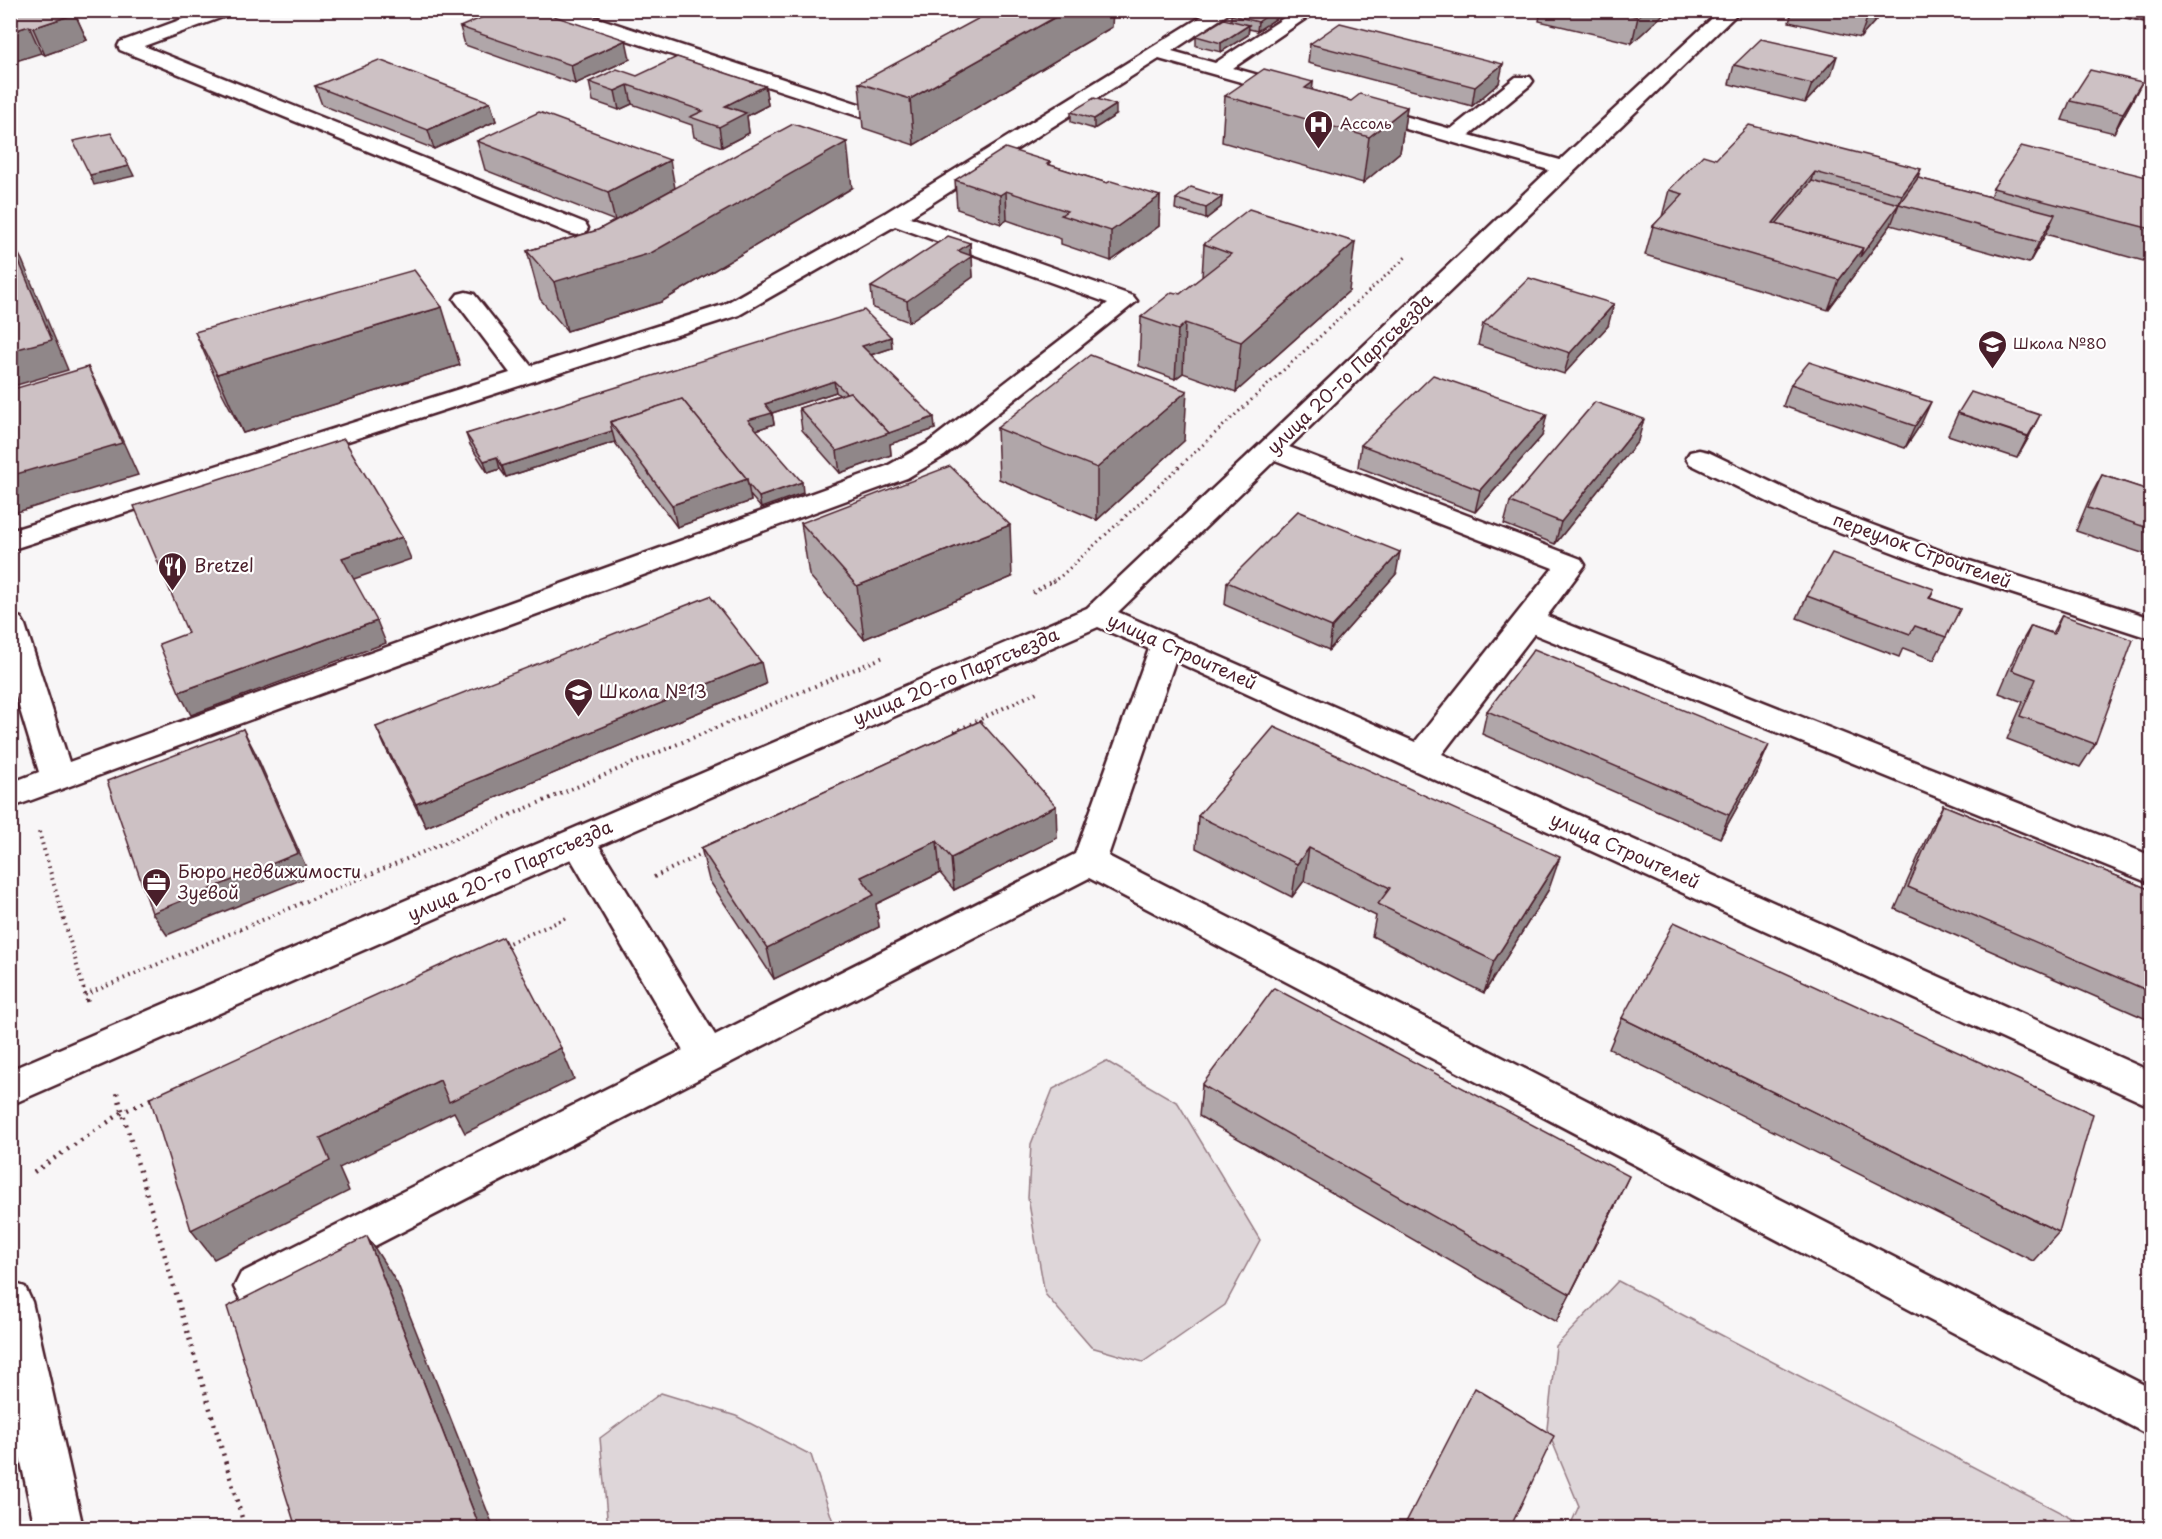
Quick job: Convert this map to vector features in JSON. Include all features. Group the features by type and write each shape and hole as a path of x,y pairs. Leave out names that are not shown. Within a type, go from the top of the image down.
{"street":[{"path":"225,10 127,46 577,228"},
{"path":"554,10 864,112 914,84"},
{"path":"10,541 731,310 893,218 1225,10"},
{"path":"1218,70 1309,10"},
{"name":"улица 20-го Партсъезда","path":"10,1088 1098,615 1732,10"},
{"path":"2122,10 2151,17"},
{"path":"1157,53 1308,96"},
{"path":"1454,137 1522,81"},
{"path":"1342,105 1564,168"},
{"path":"19,793 897,472 935,450 1125,301 893,218"},
{"path":"466,299 525,375"},
{"path":"1272,450 1571,565 1421,758"},
{"name":"переулок Строителей","path":"1700,458 1808,510 1950,564 2151,629"},
{"name":"улица Строителей","path":"1098,615 1421,758 2151,1090"},
{"path":"1528,620 2151,871"},
{"path":"10,625 58,779"},
{"path":"256,1287 1089,862 1166,644"},
{"path":"578,841 707,1056"},
{"path":"1089,862 2151,1413"},
{"path":"10,1302 59,1528"}],"path":[{"path":"1032,594 1061,576 1414,250"},
{"path":"85,995 889,655"},
{"path":"19,793 85,995 100,1049 123,1112 245,1528"},
{"path":"34,1172 123,1112"},
{"path":"2038,1528 2044,1515"}],"shaded area":[{"path":"1106,1061 1178,1103 1260,1240 1225,1305 1143,1362 1091,1347 1045,1294 1028,1198 1031,1144 1053,1089"},
{"path":"1618,1281 2090,1528 1569,1528 1579,1506 1547,1429 1556,1346"},
{"path":"661,1393 736,1416 811,1455 835,1528 608,1528 600,1438"}],"building":[{"path":"10,10 67,10 75,14 33,28 29,26 10,32"},
{"path":"499,10 536,10 626,40 571,65 460,27"},
{"path":"994,10 1068,10 910,99 859,83"},
{"path":"1238,10 1275,10 1258,22 1231,15"},
{"path":"1612,10 1645,10 1638,17"},
{"path":"1224,19 1249,25 1221,43 1196,36"},
{"path":"1340,23 1503,64 1475,87 1310,44"},
{"path":"1761,39 1837,56 1812,84 1734,65"},
{"path":"677,57 765,86 725,106 746,113 719,127 690,117 703,111 628,85 615,91 589,82 617,69 637,76"},
{"path":"379,60 490,102 428,130 315,86"},
{"path":"1264,69 1313,82 1305,88 1351,101 1360,94 1407,107 1369,137 1225,96"},
{"path":"2090,70 2142,82 2123,113 2070,101"},
{"path":"1094,98 1116,105 1094,119 1071,112"},
{"path":"539,112 670,160 608,192 477,141"},
{"path":"793,124 847,142 651,253 554,282 527,251 598,230"},
{"path":"1749,125 1921,169 1902,195 1815,172 1773,223 1863,248 1839,280 1653,226 1683,194 1669,190 1703,155 1716,159"},
{"path":"111,133 129,166 90,175 73,141"},
{"path":"2021,146 2151,178 2151,229 1993,188"},
{"path":"1005,148 1107,183 1111,181 1160,196 1111,231 1061,215 1067,211 1006,191 1000,195 955,180"},
{"path":"1918,178 2055,214 2039,242 1899,204"},
{"path":"1812,181 1899,204 1860,257 1863,248 1776,224"},
{"path":"1191,187 1222,197 1206,208 1176,199"},
{"path":"1249,209 1355,242 1241,342 1185,323 1178,330 1141,317 1172,292 1180,294 1231,254 1204,244"},
{"path":"948,236 970,243 958,251 972,256 907,301 871,287"},
{"path":"10,240 52,340 10,351"},
{"path":"414,270 442,307 217,374 195,332"},
{"path":"1529,278 1614,304 1570,353 1483,324"},
{"path":"864,310 891,337 862,346 934,417 889,433 850,392 846,393 834,381 765,404 772,413 748,420 802,482 759,497 682,399 610,422 612,431 502,466 497,457 484,461 466,434"},
{"path":"1090,355 1187,391 1097,468 997,428"},
{"path":"1809,362 1931,402 1915,426 1791,384"},
{"path":"88,367 122,443 10,476 10,390"},
{"path":"1433,375 1547,414 1480,490 1361,445"},
{"path":"850,392 889,433 837,451 799,408"},
{"path":"1971,392 2040,415 2028,436 1958,413"},
{"path":"682,399 747,479 672,505 610,422"},
{"path":"1595,402 1644,419 1561,522 1510,502"},
{"path":"344,439 402,537 342,558 377,621 179,692 159,644 188,633 134,506"},
{"path":"950,466 1010,525 857,586 801,523"},
{"path":"2102,475 2151,491 2151,529 2088,508"},
{"path":"1298,511 1400,552 1332,627 1227,582"},
{"path":"1832,553 1934,589 1929,598 1960,609 1946,637 1915,626 1910,634 1807,596"},
{"name":"Школа №13","path":"710,596 761,662 416,804 376,727"},
{"path":"2062,615 2133,640 2095,744 2020,716 2036,679 2012,670 2031,626 2054,634"},
{"path":"1534,649 1769,745 1729,815 1487,711"},
{"path":"980,721 1056,806 951,858 937,841 861,877 874,895 767,948 701,848"},
{"path":"1274,727 1560,857 1494,961 1378,904 1390,888 1309,848 1297,864 1198,816"},
{"path":"243,729 298,853 152,913 107,781"},
{"path":"1943,805 2151,890 2151,992 1908,887"},
{"path":"1674,922 2093,1114 2059,1232 1622,1018"},
{"path":"503,937 561,1048 449,1102 440,1080 320,1138 330,1161 191,1230 150,1098"},
{"path":"1274,988 1629,1176 1570,1294 1202,1085"},
{"path":"367,1236 480,1528 296,1528 227,1307"},
{"path":"1475,1388 1554,1436 1510,1528 1403,1528"}],"place":[{"name":"Ассоль","path":"1319,150"},
{"name":"Школа №80","path":"1992,370"},
{"name":"Bretzel","path":"173,592"},
{"name":"Школа №13","path":"578,718"},
{"name":"Бюро недвижимости Зуевой","path":"157,908"}]}
